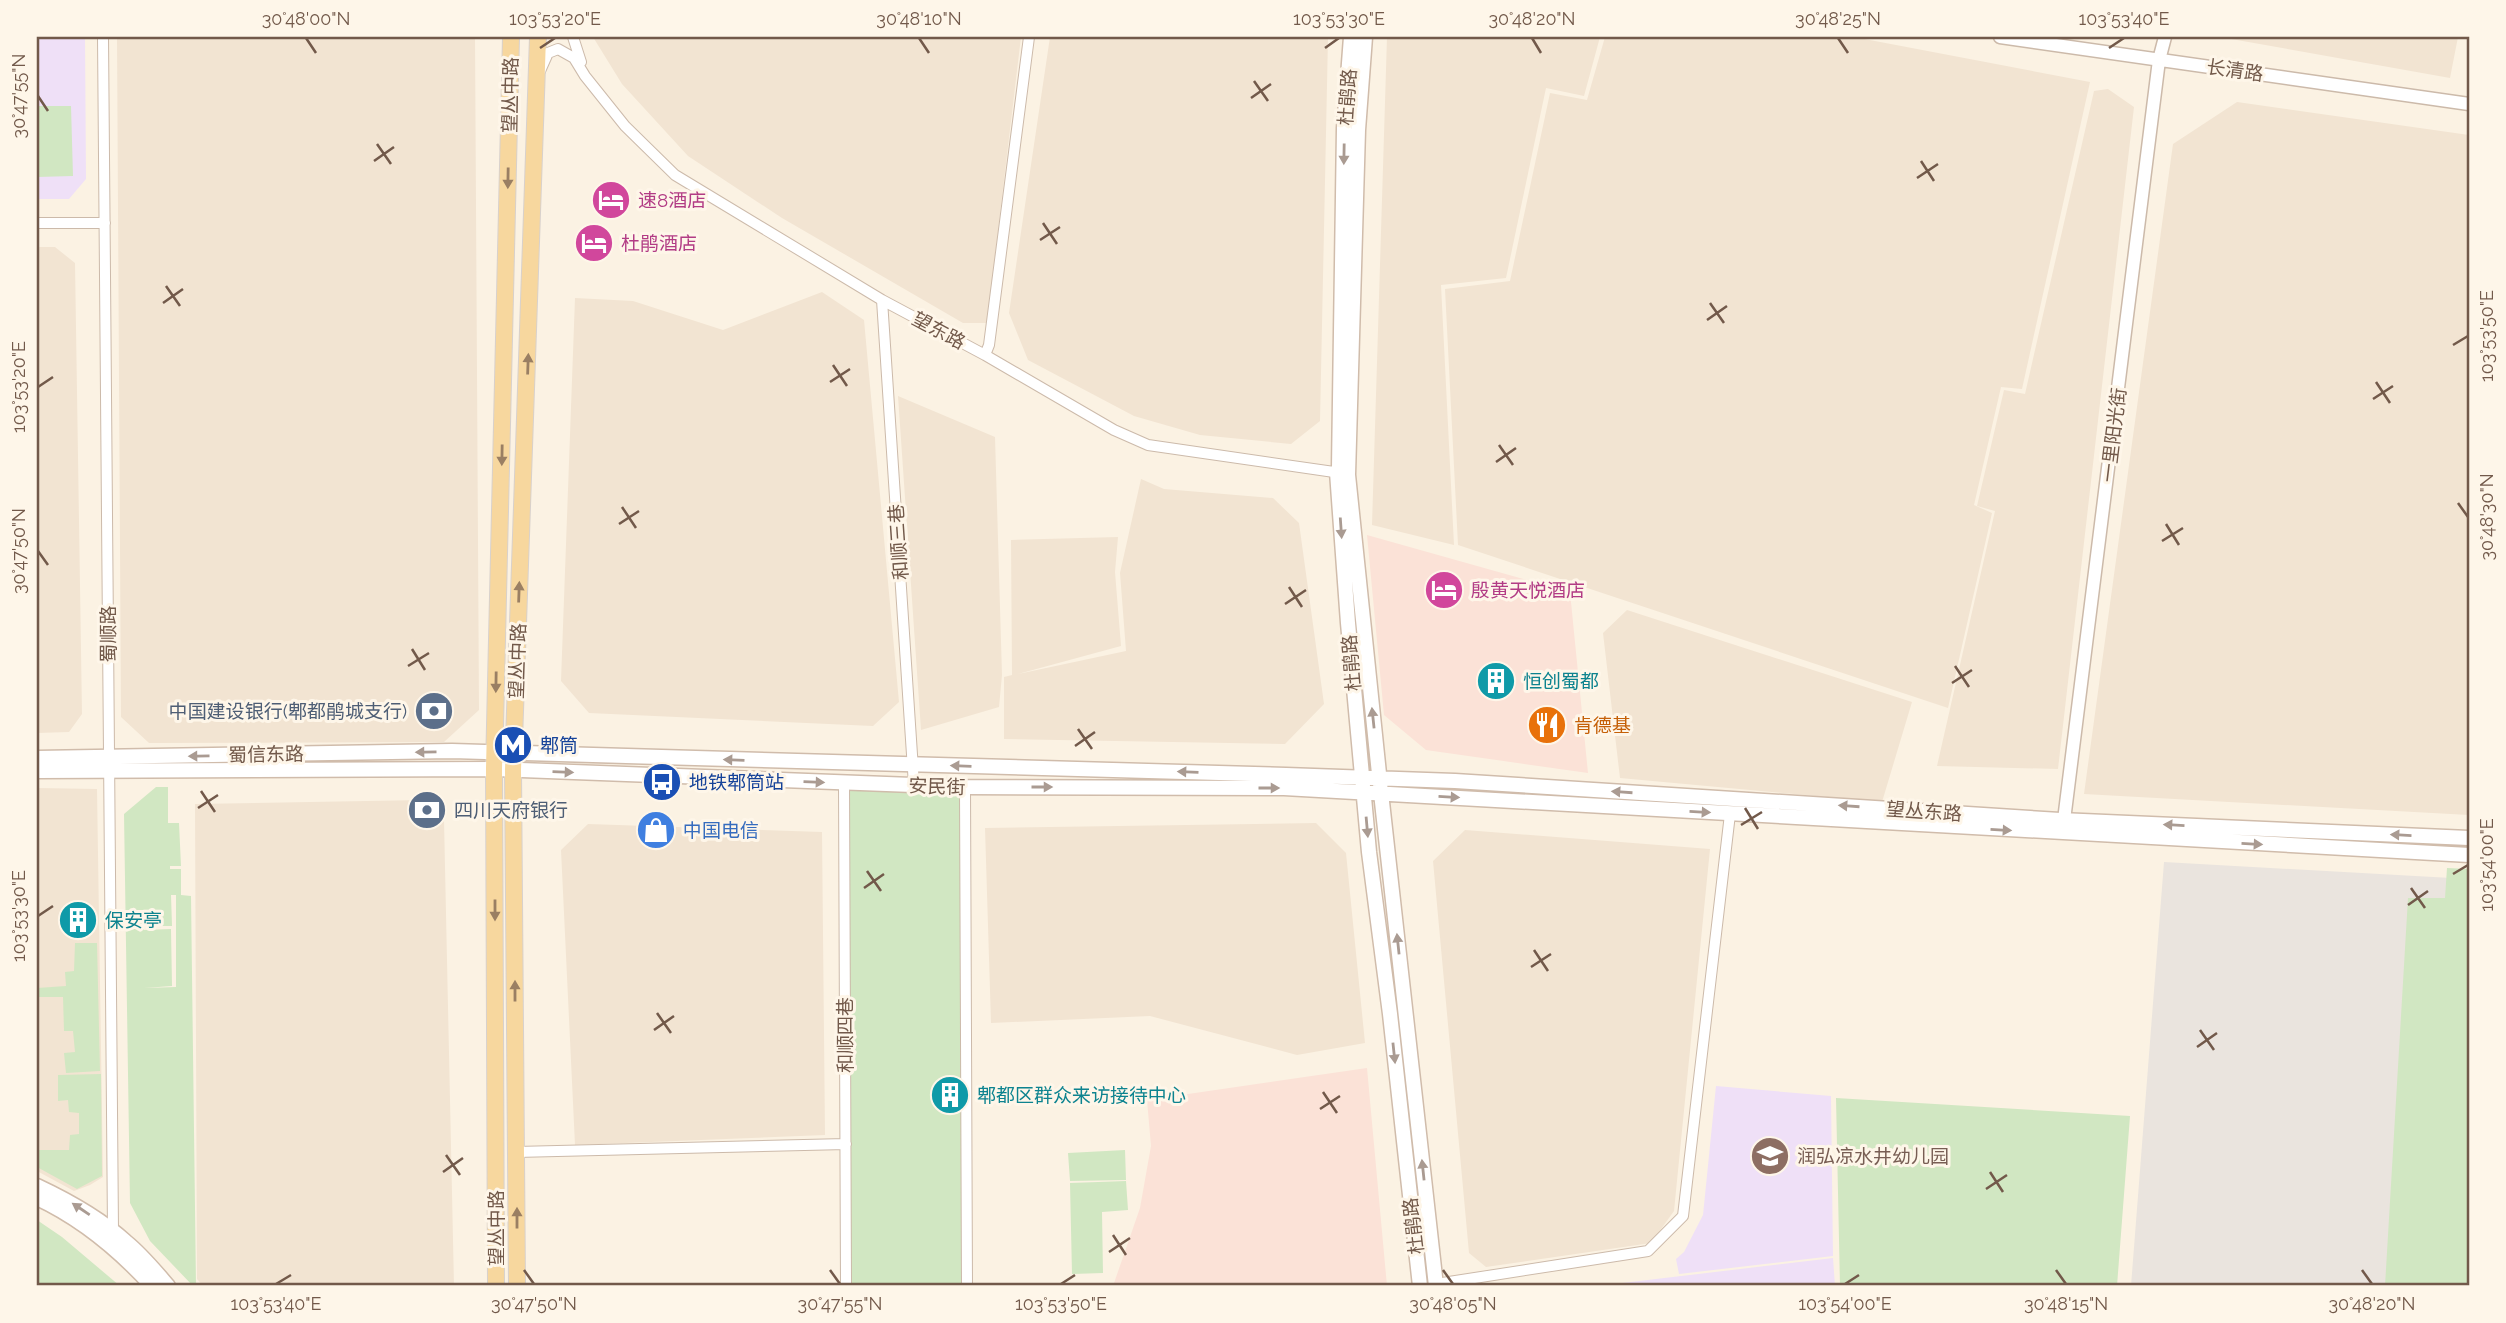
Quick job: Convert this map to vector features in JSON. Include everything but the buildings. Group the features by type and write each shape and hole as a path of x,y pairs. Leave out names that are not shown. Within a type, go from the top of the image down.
{"main road":[{"name":"望丛中路","path":"496,1286 494,769 511,37"},
{"name":"望丛中路","path":"517,1286 513,770 538,37"},
{"name":"杜鹃路","path":"1351,37 1344,128 1339,454 1380,786 1436,1285"},
{"name":"杜鹃路","path":"1365,37 1342,473 1363,785 1420,1286"},
{"name":"安民街","path":"495,752 913,765 1380,786"},
{"name":"蜀信东路","path":"37,771 108,764 495,752"},
{"name":"蜀信东路","path":"37,758 108,764 494,769"},
{"name":"安民街","path":"494,769 965,787 1284,788 1363,785"},
{"name":"望丛东路","path":"1380,786 1455,781 2469,855"},
{"name":"望丛东路","path":"1380,786 1730,814 2063,827 2469,838"},
{"path":"37,1186 69,1201 113,1231 127,1242 168,1286"},
{"path":"37,1198 55,1206 113,1248 152,1286"}],"street":[{"name":"蜀顺路","path":"103,37 113,1231"},
{"name":"望东路","path":"573,37 585,76"},
{"path":"985,355 989,345 1029,37"},
{"name":"长清路","path":"2000,37 2469,104"},
{"name":"一里阳光街","path":"2063,827 2159,60 2165,37"},
{"name":"望东路","path":"538,75 548,53 558,49 574,58 625,126 675,175 881,300 985,355 1114,430 1148,446 1342,473"},
{"path":"37,223 105,223"},
{"name":"和顺三巷","path":"881,300 914,785"},
{"name":"和顺四巷","path":"844,783 846,1286"},
{"path":"965,787 967,1286"},
{"path":"1436,1285 1648,1251 1683,1216 1730,814"},
{"path":"516,1152 846,1144"}],"shaded area":[{"path":"37,37 85,37 86,179 69,199 37,199"},
{"path":"117,37 475,37 479,710 444,742 149,743 121,717"},
{"path":"593,37 1021,37 987,323 963,323 782,218 688,156 622,84"},
{"path":"1050,37 1328,37 1320,421 1291,444 1200,435 1134,416 1028,360 1009,313"},
{"path":"1387,37 1600,37 1584,96 1546,88 1506,278 1441,285 1454,545 1372,525"},
{"path":"1605,37 1854,37 2090,82 2022,389 2001,387 1974,505 1992,513 1948,708 1458,545 1445,289 1510,281 1550,93 1587,100"},
{"path":"2220,37 2458,37 2450,78"},
{"path":"2108,89 2134,107 2058,769 1937,766 1995,511 1977,506 2004,390 2025,394 2094,91"},
{"path":"2237,102 2469,135 2469,815 2084,794 2173,144"},
{"path":"37,247 55,247 75,263 82,714 69,732 37,733"},
{"path":"822,292 864,320 899,702 873,726 589,713 561,681 575,298 633,301 723,330"},
{"path":"898,396 995,437 1002,675 999,707 921,730"},
{"path":"1141,479 1164,489 1273,498 1299,523 1324,704 1285,744 1004,739 1004,677 1012,675 1011,540 1118,537 1115,572 1121,646 1018,674 1126,651 1120,573"},
{"path":"1367,535 1570,592 1588,773 1426,750 1384,715"},
{"path":"1627,610 1912,702 1882,802 1620,778 1603,633"},
{"path":"37,788 97,789 103,1177 74,1191 37,1171"},
{"path":"423,800 444,820 454,1286 203,1286 197,1279 195,804"},
{"path":"1316,823 1346,853 1365,1043 1297,1055 1150,1016 991,1023 985,828"},
{"path":"588,824 822,832 825,1135 575,1145 561,850"},
{"path":"1465,830 1710,849 1674,1211 1651,1243 1486,1267 1469,1253 1433,861"},
{"path":"2164,862 2469,879 2469,1286 2131,1286"},
{"path":"1367,1068 1387,1286 1113,1286 1140,1208 1151,1146 1147,1100"},
{"name":"润弘凉水井幼儿园","path":"1716,1086 1831,1096 1833,1256 1679,1274 1676,1259 1684,1252 1703,1215"},
{"path":"1833,1258 1835,1286 1597,1286"}],"green space":[{"path":"37,106 71,106 73,176 37,177"},
{"path":"156,787 168,787 168,823 179,823 181,866 170,866 170,869 181,869 181,895 191,896 196,1286 150,1241 130,1203 124,814","holes":["171,895 176,895 176,987 144,988 172,986 171,929 144,930 143,926 172,926"]},
{"path":"847,790 960,792 962,1286 849,1286"},
{"path":"2447,868 2469,869 2469,1286 2385,1286 2408,898 2445,898"},
{"path":"75,943 97,943 100,1071 66,1073 64,1053 75,1052 73,1031 64,1031 63,997 37,997 37,988 66,986 65,972 74,971"},
{"path":"101,1074 102,1176 77,1189 37,1167 37,1150 69,1150 70,1135 79,1134 79,1113 69,1112 68,1100 58,1101 58,1075"},
{"path":"1836,1098 2130,1116 2117,1286 1840,1286"},
{"path":"1125,1150 1126,1180 1070,1181 1068,1153"},
{"path":"1126,1181 1128,1210 1102,1212 1103,1273 1072,1274 1070,1183"},
{"path":"37,1220 62,1237 120,1286 37,1286"}],"place":[{"name":"速8酒店","path":"611,200"},
{"name":"杜鹃酒店","path":"594,243"},
{"name":"殷黄天悦酒店","path":"1444,590"},
{"name":"恒创蜀都","path":"1496,681"},
{"name":"中国建设银行(郫都鹃城支行)","path":"434,711"},
{"name":"肯德基","path":"1547,725"},
{"name":"郫筒","path":"513,745"},
{"name":"地铁郫筒站","path":"662,782"},
{"name":"四川天府银行","path":"427,810"},
{"name":"中国电信","path":"656,830"},
{"name":"保安亭","path":"78,920"},
{"name":"郫都区群众来访接待中心","path":"950,1095"},
{"name":"润弘凉水井幼儿园","path":"1770,1156"}]}
